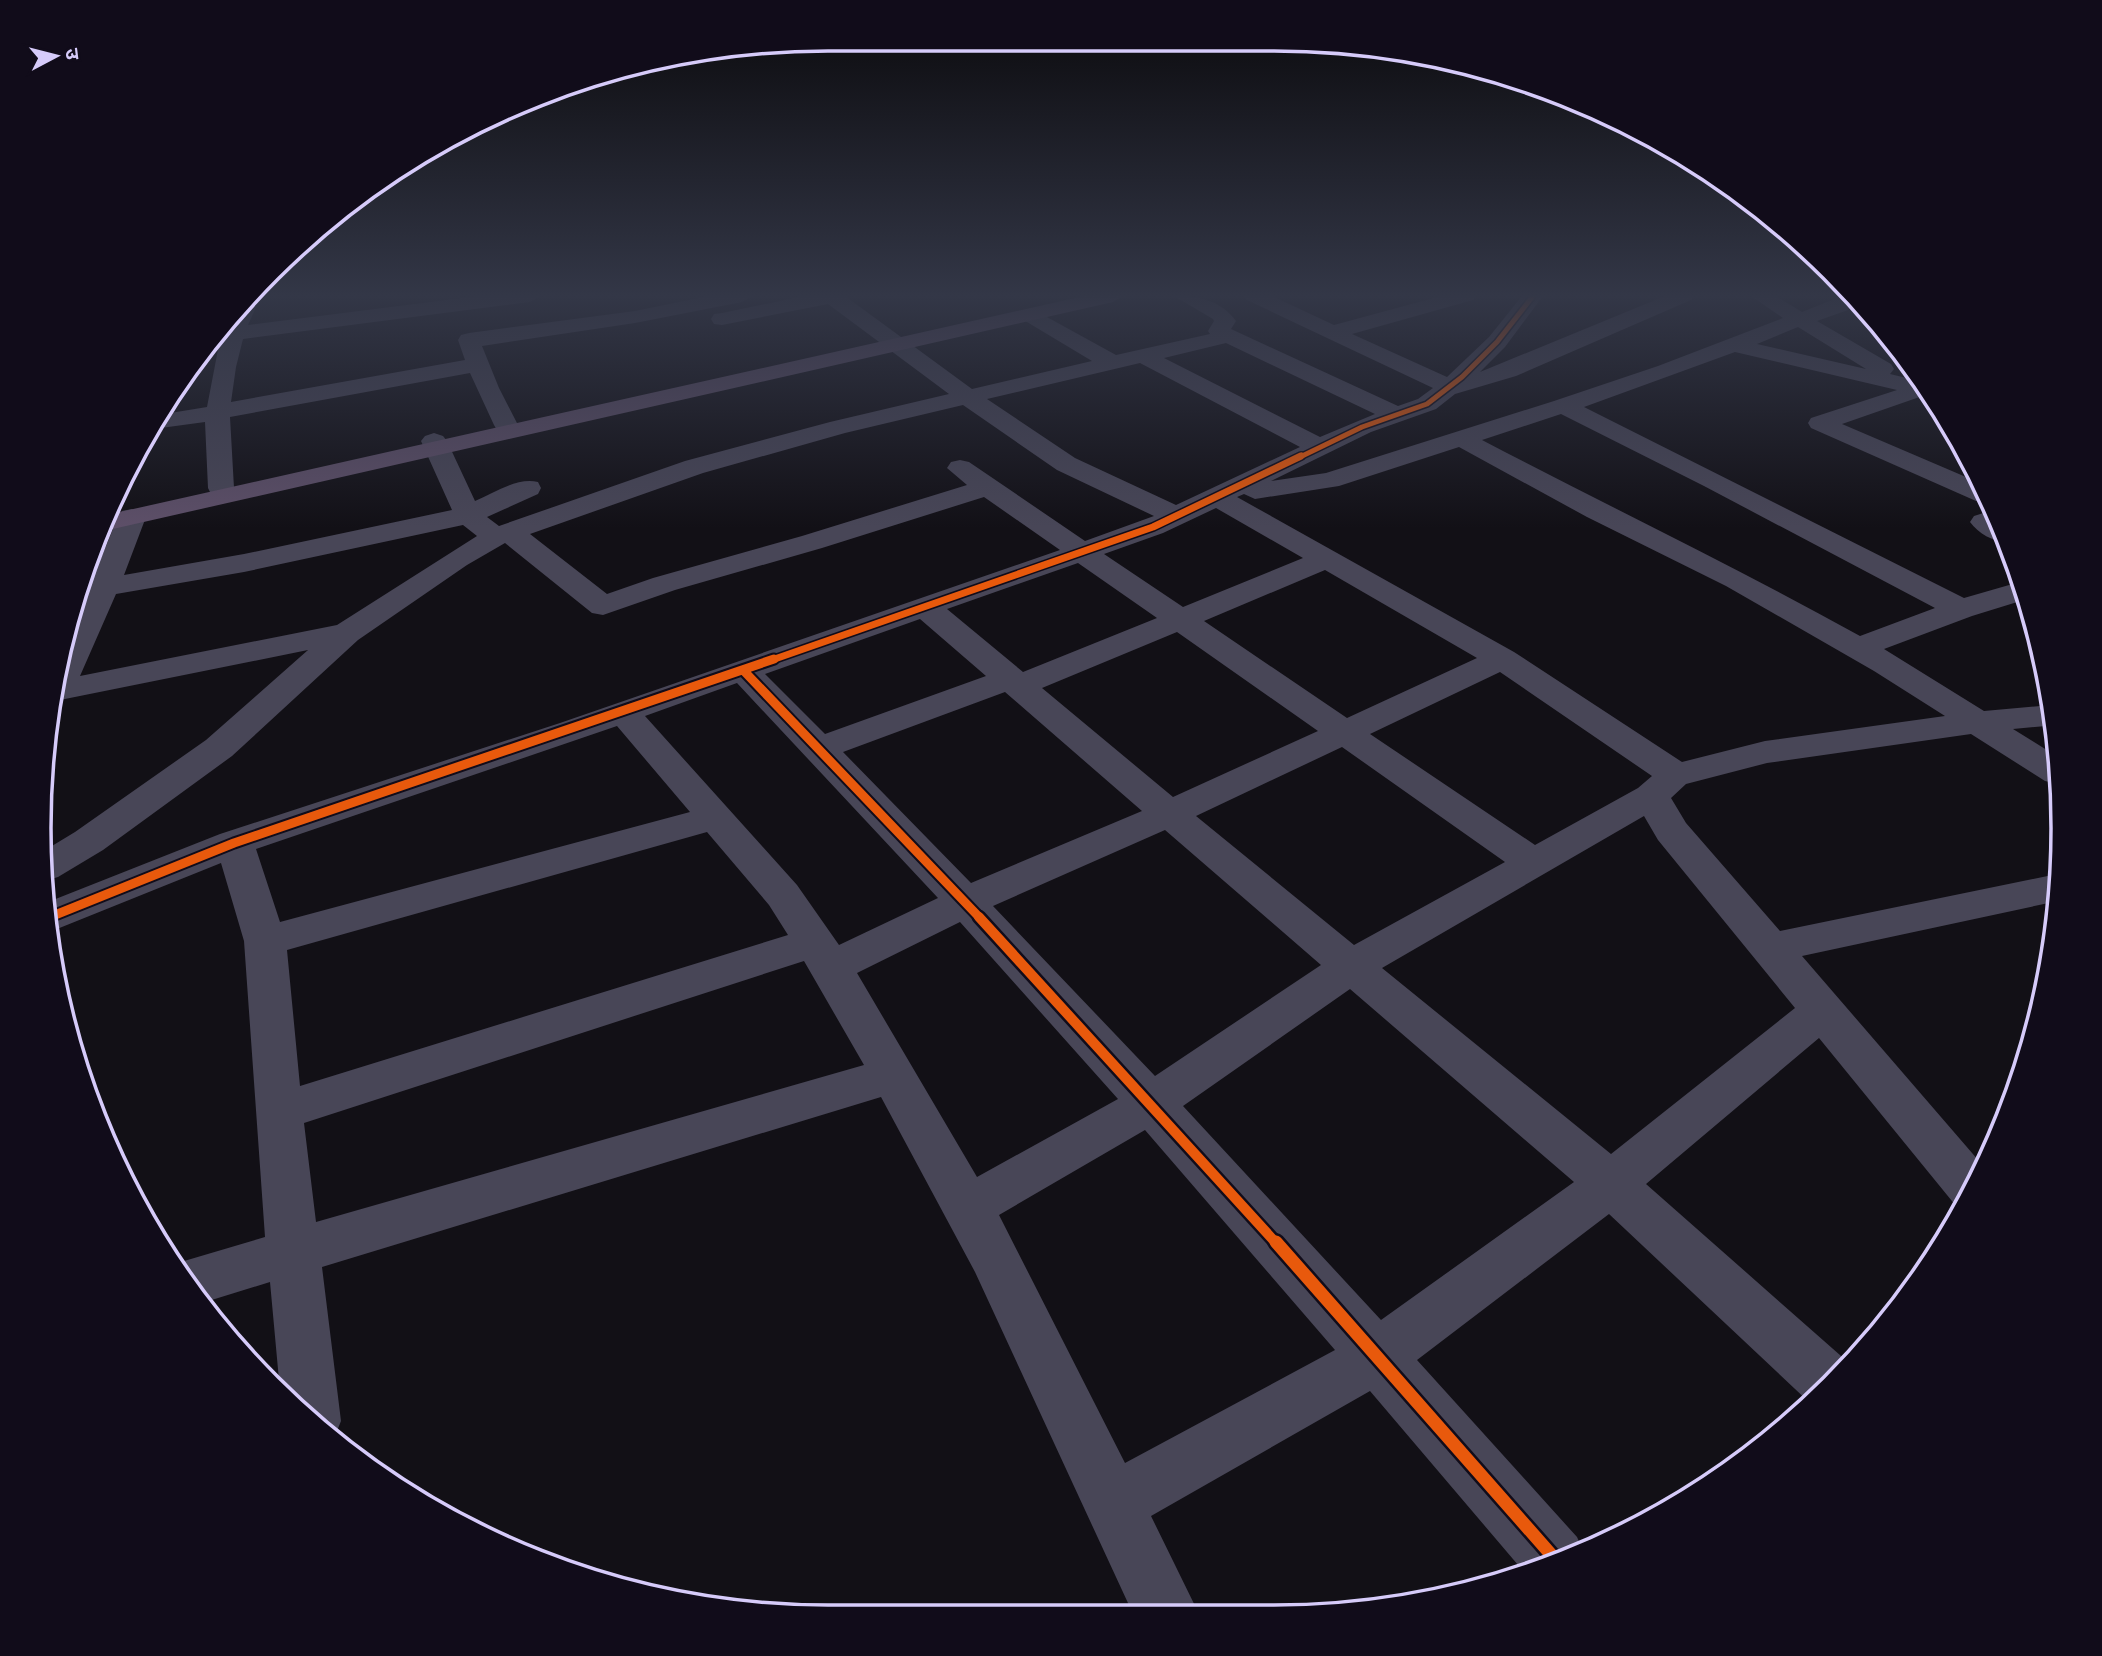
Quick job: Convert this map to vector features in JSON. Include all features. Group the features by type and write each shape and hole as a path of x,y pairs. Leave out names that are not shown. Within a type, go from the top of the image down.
{"main road":[{"path":"117,517 221,488 436,444 506,425 747,373"},
{"path":"117,517 753,373"}],"street":[{"path":"220,373 215,388 216,443 221,488"},
{"path":"172,412 215,388 315,373"},
{"path":"483,373 506,425"},
{"path":"935,373 1066,464 1177,516"},
{"path":"52,864 89,842 219,748 347,633 457,559 502,534 694,467 839,427 1074,373"},
{"path":"1177,373 1320,447"},
{"path":"1307,373 1396,415"},
{"path":"1414,373 1447,389 1500,373"},
{"path":"56,915 234,843 623,712 1082,552 1177,516 1320,447 1427,404 1464,373"},
{"path":"1217,497 1330,480 1563,406 1655,373"},
{"path":"1853,373 1914,388"},
{"path":"1918,394 1820,423 1973,490"},
{"path":"1563,406 1713,480 1961,609"},
{"path":"1460,438 1597,511 1737,580 1857,648 2049,767"},
{"path":"436,444 468,515 502,534 603,606 664,584 988,487"},
{"path":"960,468 1534,863"},
{"path":"91,590 244,563 468,515 528,488"},
{"path":"1217,497 1502,659 1663,785 1672,831 1823,1010 1969,1176"},
{"path":"74,639 117,517"},
{"path":"820,748 1014,682 1181,620 1327,559"},
{"path":"1857,648 1961,609 2016,597"},
{"path":"924,607 1610,1184 1824,1378"},
{"path":"64,689 347,633"},
{"path":"279,1112 823,954 965,902 1169,814 1342,731 1502,659"},
{"path":"743,670 892,821 1378,1356 1551,1554"},
{"path":"623,712 783,895 823,954 995,1257 1162,1605"},
{"path":"967,1208 1150,1104 1351,966 1534,863 1663,785 1765,752 1979,722 2043,716"},
{"path":"265,941 717,817"},
{"path":"234,843 265,941 279,1112 310,1407"},
{"path":"1771,948 2049,890"},
{"path":"1112,1504 1378,1356 1610,1184 1823,1010"},
{"path":"196,1280 893,1075"}],"cycle path":[{"path":"56,915 234,843 572,730 1153,527 1362,427 1427,404 1466,373"},
{"path":"743,670 952,888 1156,1109 1550,1554"}]}
